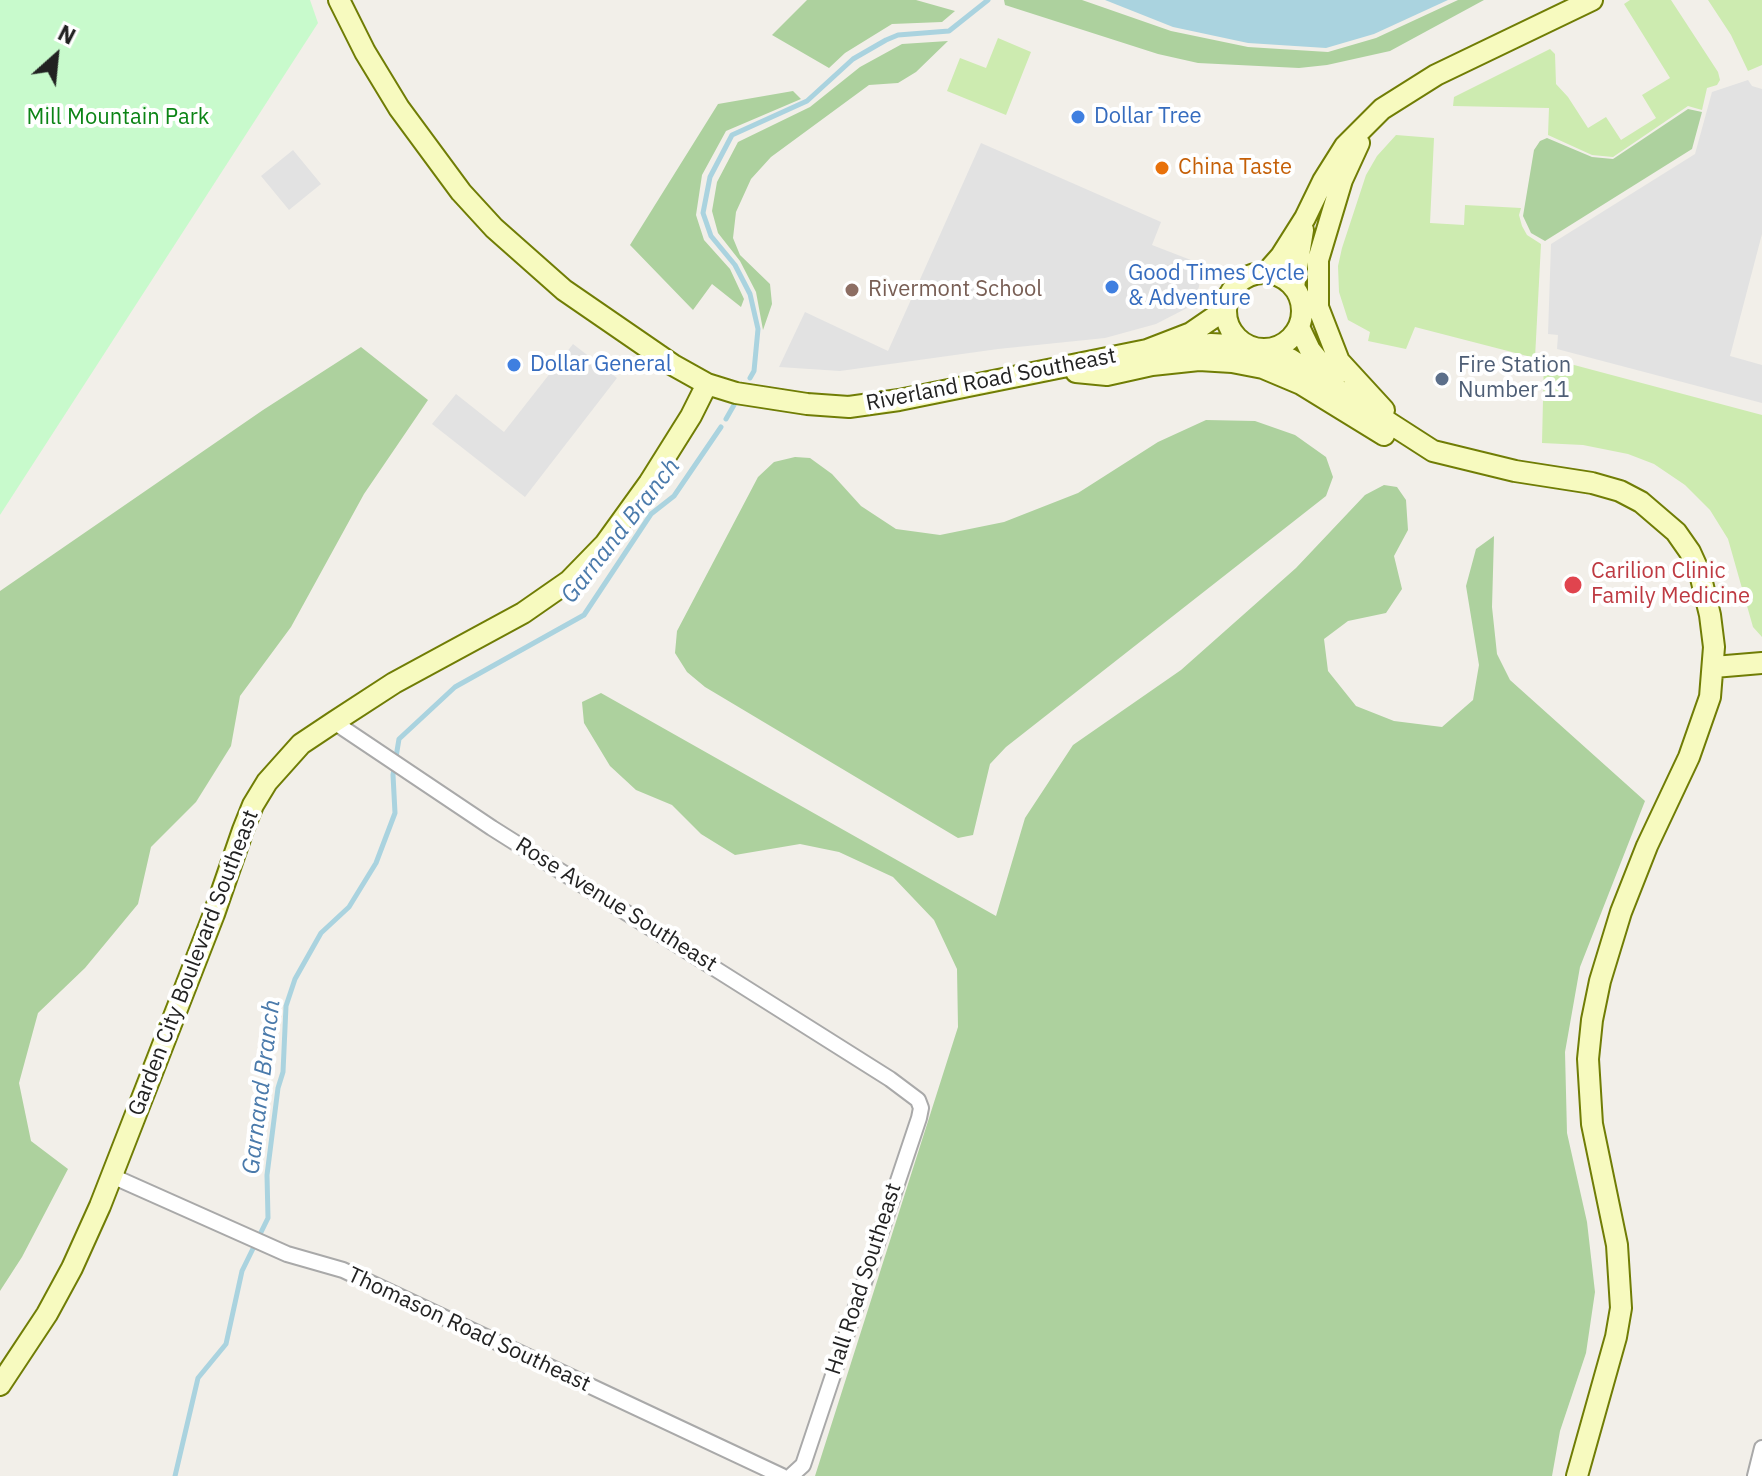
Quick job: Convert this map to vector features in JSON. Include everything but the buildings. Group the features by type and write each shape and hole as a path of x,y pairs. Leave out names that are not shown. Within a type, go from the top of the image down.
{"main road":[{"name":"Riverland Road Southeast","path":"339,0 365,52 399,108 461,192 494,228 564,290 673,365 707,384 768,399 849,407 1056,370 1147,350 1211,344 1253,348 1290,359 1433,451 1515,471 1592,483 1620,491 1660,515 1676,532 1700,574 1710,615 1714,667 1701,728 1647,846 1621,912 1592,1020 1588,1059 1590,1100 1602,1179 1617,1245 1621,1308 1616,1337 1577,1476"},
{"path":"1266,273 1281,256 1305,218 1345,146 1382,109 1436,75 1592,0"},
{"path":"1369,123 1342,180 1318,260 1318,307 1339,361 1409,436"},
{"path":"1294,287 1305,218"},
{"path":"1266,273 1280,276 1294,287 1303,310 1299,327 1291,339 1276,348 1253,348 1231,331 1227,299 1241,280 1266,273"},
{"name":"Riverland Road Southeast","path":"1147,350 1191,333 1226,309"},
{"name":"Riverland Road Southeast","path":"1299,327 1310,350 1341,390"},
{"path":"1056,370 1107,375 1152,365 1199,360 1263,368 1301,384 1395,442 1433,451"},
{"name":"Garden City Boulevard Southeast","path":"0,1385 28,1346 72,1268 112,1176 253,805 283,762 301,744 394,683 523,613 569,581 605,544 649,483 707,384"},
{"path":"1714,667 1762,663"}],"street":[{"name":"Rose Avenue Southeast","path":"334,722 492,828 900,1086"},
{"name":"Hall Road Southeast","path":"784,1475 803,1465 919,1118 921,1108 918,1100 900,1086"},
{"name":"Thomason Road Southeast","path":"112,1176 233,1232 305,1261 343,1270 784,1475"},
{"path":"1755,1476 1762,1448"}],"green space":[{"name":"Mill Mountain Park","path":"0,0 310,0 318,23 0,515"},
{"path":"807,0 916,0 955,11 942,22 892,24 845,53 829,68 772,35"},
{"path":"1004,0 1082,0 1171,31 1248,47 1328,52 1376,38 1458,0 1484,0 1390,51 1299,68 1198,63 1158,54 1005,5"},
{"path":"1630,0 1671,0 1718,72 1720,80 1717,85 1707,88 1702,110 1688,106 1613,157 1592,155 1548,135 1549,108 1453,106 1454,97 1550,49 1555,54 1556,84 1588,128 1606,117 1621,140 1656,118 1642,95 1670,78 1624,4"},
{"path":"1708,0 1762,0 1762,65 1748,71 1731,35"},
{"path":"998,38 1031,52 1006,115 947,91 960,58 986,68"},
{"path":"948,41 916,72 898,83 869,85 771,157 751,179 736,212 733,238 740,255 770,284 772,304 763,330 756,292 740,261 718,233 712,211 717,182 738,142 810,107 860,67 902,44"},
{"path":"793,91 801,99 726,131 702,175 696,215 704,240 730,269 744,299 741,307 712,284 693,310 630,245 718,104"},
{"path":"1688,109 1702,112 1692,149 1545,241 1531,233 1523,216 1534,150 1540,141 1547,138 1592,157 1613,159"},
{"path":"1396,135 1434,138 1430,223 1464,225 1465,205 1521,208 1519,215 1527,235 1541,244 1535,358 1415,327 1406,349 1368,341 1370,332 1348,320 1339,292 1338,266 1342,248 1366,175 1377,156"},
{"path":"361,347 428,400 364,494 291,627 240,696 231,746 196,802 151,847 138,904 85,968 38,1013 19,1083 31,1141 68,1169 22,1257 0,1291 0,591 263,410"},
{"path":"1544,357 1762,415 1762,637 1753,627 1728,539 1710,510 1685,485 1654,464 1628,454 1583,445 1542,443"},
{"path":"1206,420 1255,421 1295,435 1326,457 1333,477 1326,496 1006,747 990,764 973,835 958,838 705,687 687,672 675,653 677,631 758,477 774,462 795,457 810,458 832,474 861,506 896,529 940,535 1004,522 1078,493 1158,442"},
{"path":"1384,485 1397,487 1406,500 1408,530 1394,556 1402,589 1386,613 1348,621 1324,639 1328,671 1356,706 1394,721 1442,727 1473,700 1479,665 1466,586 1476,549 1494,536 1492,607 1497,654 1510,680 1645,801 1580,967 1565,1052 1567,1133 1587,1222 1595,1292 1586,1353 1560,1431 1552,1476 815,1476 958,1027 957,969 934,920 893,877 839,852 800,844 735,855 701,834 672,805 636,790 610,766 584,723 582,702 601,693 996,916 1025,818 1073,745 1181,670 1296,568 1365,495"}],"shaded area":[{"path":"1748,80 1752,86 1762,89 1762,234 1730,356 1762,365 1762,403 1557,349 1558,335 1548,334 1551,244 1695,154 1712,92"},
{"path":"981,143 1161,222 1152,245 1196,262 1200,273 1199,287 1189,307 1156,324 1105,338 840,371 779,367 805,312 888,351"},
{"path":"293,150 321,184 289,210 261,176"},
{"path":"573,344 617,378 525,497 432,424 456,394 504,432"}],"water":[{"path":"1105,0 1448,0 1374,34 1326,48 1248,43 1173,27"}],"waterway":[{"name":"Garnand Branch","path":"750,378 754,371 758,329 750,294 735,265 711,236 703,213 710,177 732,135 807,101 853,59 886,40 898,35 949,31 988,0"},
{"name":"Garnand Branch","path":"726,419 734,405"},
{"name":"Garnand Branch","path":"175,1476 198,1378 226,1344 242,1271 268,1218 267,1175 278,1088 283,1072 286,1006 295,979 321,933 349,907 376,863 395,813 393,775 399,739 455,687 584,615 651,514 674,496 721,427"}],"place":[{"name":"Dollar Tree","path":"1078,117"},
{"name":"China Taste","path":"1162,168"},
{"name":"Good Times Cycle & Adventure","path":"1112,287"},
{"name":"Rivermont School","path":"852,290"},
{"name":"Dollar General","path":"514,365"},
{"name":"Fire Station Number 11","path":"1442,379"},
{"name":"Carilion Clinic Family Medicine","path":"1573,585"}]}
